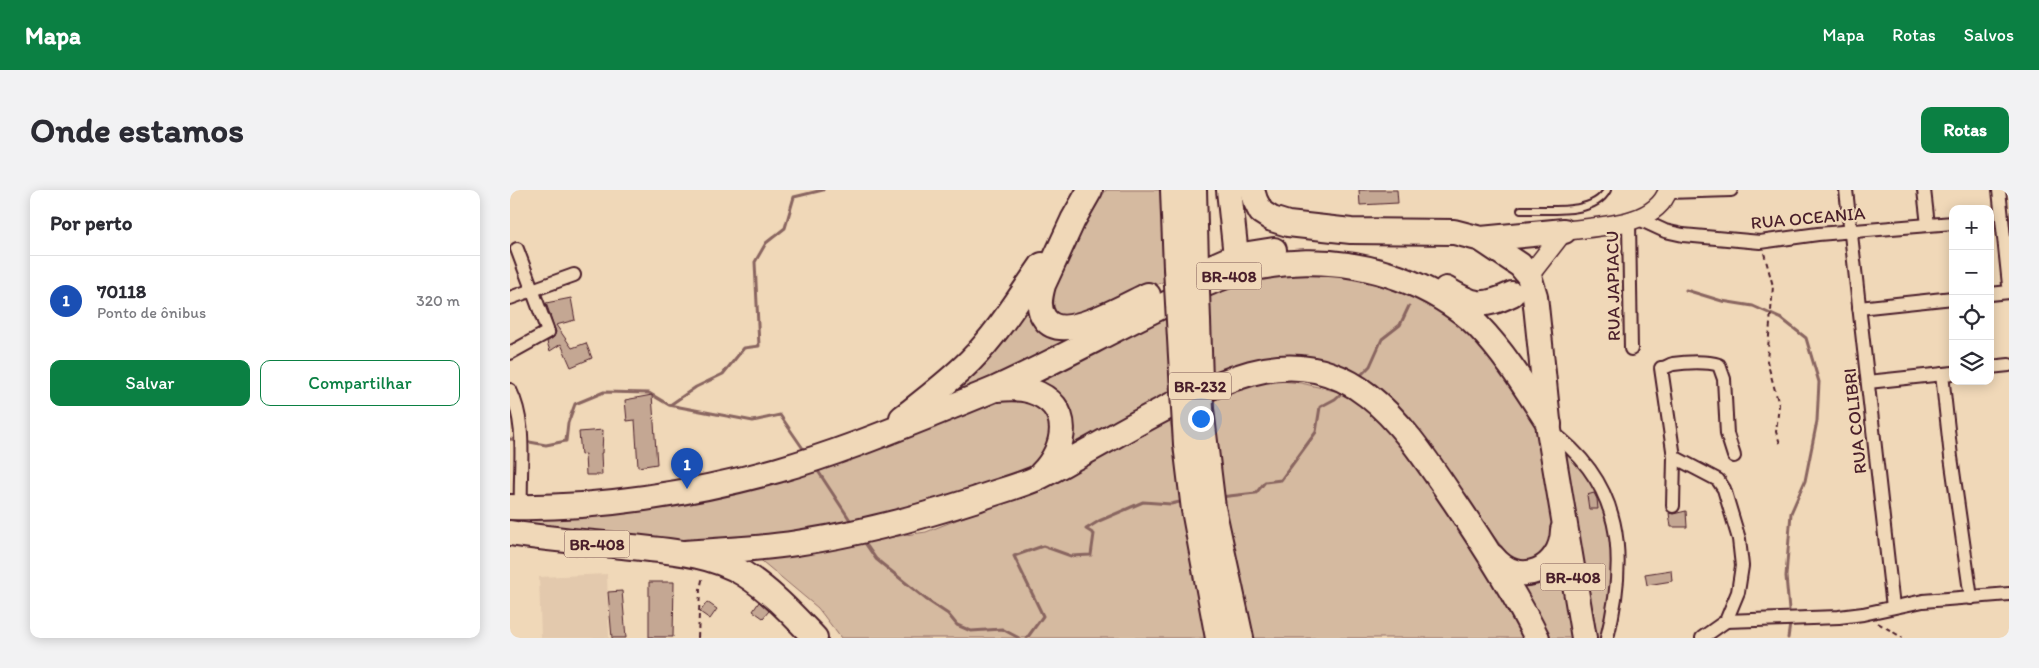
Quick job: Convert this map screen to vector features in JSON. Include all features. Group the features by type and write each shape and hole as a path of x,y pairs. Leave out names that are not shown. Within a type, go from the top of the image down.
{"highway":[{"path":"876,437 931,396 970,361 1001,324 1072,220 1090,190"},
{"name":"BR-232","path":"1173,190 1186,265"},
{"name":"BR-232","path":"1194,190 1186,265 1185,435 1241,638"},
{"path":"1229,190 1236,256"},
{"path":"1252,190 1254,200 1261,212 1272,219 1288,224 1351,231 1454,232 1481,239 1520,265 1529,276 1535,296 1549,427"},
{"path":"1072,220 1040,295 1040,307 1043,317 1049,324 1058,327 1085,324 1236,256 1287,248 1335,248 1382,258 1417,272 1472,302 1483,304 1494,302 1512,294"},
{"path":"1481,239 1564,231"},
{"name":"BR-408","path":"516,507 571,506 611,502 698,488 778,470 876,437 995,389 1212,282 1268,266 1310,261 1352,264 1382,272 1414,284 1446,302 1476,324 1502,354 1549,427 1584,638"},
{"path":"1465,316 1477,317 1485,314 1512,294 1529,276"},
{"name":"BR-408","path":"510,533 696,556 775,546 850,533 925,515 1036,479 1162,411 1218,384 1253,373 1283,368 1311,370 1331,374 1352,384 1378,403 1419,448 1488,551 1537,638"},
{"path":"995,389 1016,388 1039,394 1049,400 1061,418 1063,432 1054,459 1036,479"},
{"name":"BR-232","path":"1204,509 1218,638"},
{"path":"1488,551 1500,566 1511,571 1535,572 1551,562 1561,546 1563,516"},
{"path":"696,556 744,574 788,610 815,638"}],"street":[{"path":"1529,276 1564,231 1634,220 1662,202 1668,191 1731,190"},
{"name":"RUA COLIBRI","path":"1846,190 1893,607"},
{"path":"1924,190 1928,225"},
{"path":"1999,190 2000,217 2009,285"},
{"name":"RUA OCEANIA","path":"1634,220 1665,231 1684,235 1760,242 1852,231 1949,223"},
{"name":"RUA JAPIACU","path":"1631,349 1634,220"},
{"path":"510,352 548,332 517,249"},
{"path":"510,298 574,275"},
{"path":"1994,294 2009,292"},
{"path":"1859,308 1949,298"},
{"path":"1673,506 1674,458 1661,368 1667,368 1673,364 1707,363 1719,365 1724,379 1727,434 1734,456"},
{"path":"1994,367 2009,365"},
{"path":"1868,382 1947,373 1951,457 1971,598"},
{"path":"510,390 518,410 521,434 516,507"},
{"path":"1549,427 1576,450 1588,466 1601,489 1617,531 1618,577 1608,638"},
{"path":"1674,458 1718,480 1724,489 1739,539 1742,566 1738,592 1726,621 1715,634 1702,638"},
{"path":"1726,621 1820,618 1863,614 1922,601 2009,594"}],"lane":[{"path":"1521,210 1585,208 1598,202 1607,190"}],"path":[{"path":"1760,242 1773,286 1767,361 1779,405 1776,432 1781,446"},
{"path":"696,556 700,589 698,638"},
{"path":"1863,614 1903,638"}],"shaded area":[{"path":"1106,190 1171,190 1176,275 1105,311 1053,318 1049,293 1079,231"},
{"path":"1268,270 1365,271 1460,319 1522,395 1544,442 1554,538 1537,561 1519,562 1508,555 1429,449 1350,376 1212,379 1209,288"},
{"path":"1035,296 1035,324 1041,331 1053,338 1060,339 1074,338 1089,333 933,410"},
{"path":"1167,310 1172,402 1059,463 1070,436 1021,383"},
{"path":"1270,380 1301,383 1339,392 1384,420 1416,461 1531,638 1254,638 1229,552 1213,395"},
{"path":"1012,392 1049,411 1055,447 1041,467 971,495 798,538 688,544 510,525 510,515 654,506"},
{"path":"1170,420 1194,578 1208,638 841,638 818,608 757,557 926,532 1065,477"},
{"path":"1558,438 1573,451 1610,517 1618,560 1606,638 1591,638"},
{"path":"1563,562 1577,638 1549,638 1516,583"},
{"path":"607,574 609,638 541,638 539,577"}],"building":[{"path":"1359,190 1397,190 1398,203 1360,205"},
{"path":"571,298 575,320 556,325 572,348 586,343 592,358 571,367 561,344 550,351 547,342 554,337 556,332 546,303"},
{"path":"652,395 657,464 638,467 635,420 627,421 625,400"},
{"path":"603,430 602,475 586,475 585,454 581,455 579,432"},
{"path":"1594,493 1598,509 1589,509 1587,495"},
{"path":"1686,511 1687,527 1671,527 1669,513"},
{"path":"1671,570 1672,581 1647,585 1645,574"},
{"path":"649,582 674,582 673,637 649,637"},
{"path":"622,591 626,638 612,638 608,592"},
{"path":"707,602 717,609 710,619 700,612"},
{"path":"759,602 769,611 763,618 753,611"}],"waterway":[{"path":"670,405 696,387 723,374 744,348 759,346 755,262 766,243 785,228 794,197 823,190"},
{"path":"1686,290 1722,301 1753,306 1782,319 1806,338 1819,382 1817,421 1805,481 1791,513 1786,576 1789,610"},
{"path":"1357,379 1370,366 1382,339 1400,325 1409,306"},
{"path":"1220,497 1256,493 1265,482 1281,480 1316,432 1320,407 1335,399 1345,390"},
{"path":"524,441 546,445 566,441 568,423 575,404 604,392 649,393 669,405 753,421 780,415 804,450"},
{"path":"510,439 518,440"},
{"path":"816,468 852,523"},
{"path":"1027,638 1043,616 1014,556 1043,546 1071,556 1091,555 1094,534 1086,529 1099,521 1143,502 1171,504 1184,501"},
{"path":"863,540 876,559 927,600 948,614 957,625 971,631 1002,629 1019,638"},
{"path":"1788,638 1790,624"}],"place":[{"name":"70118","path":"687,489"}]}
